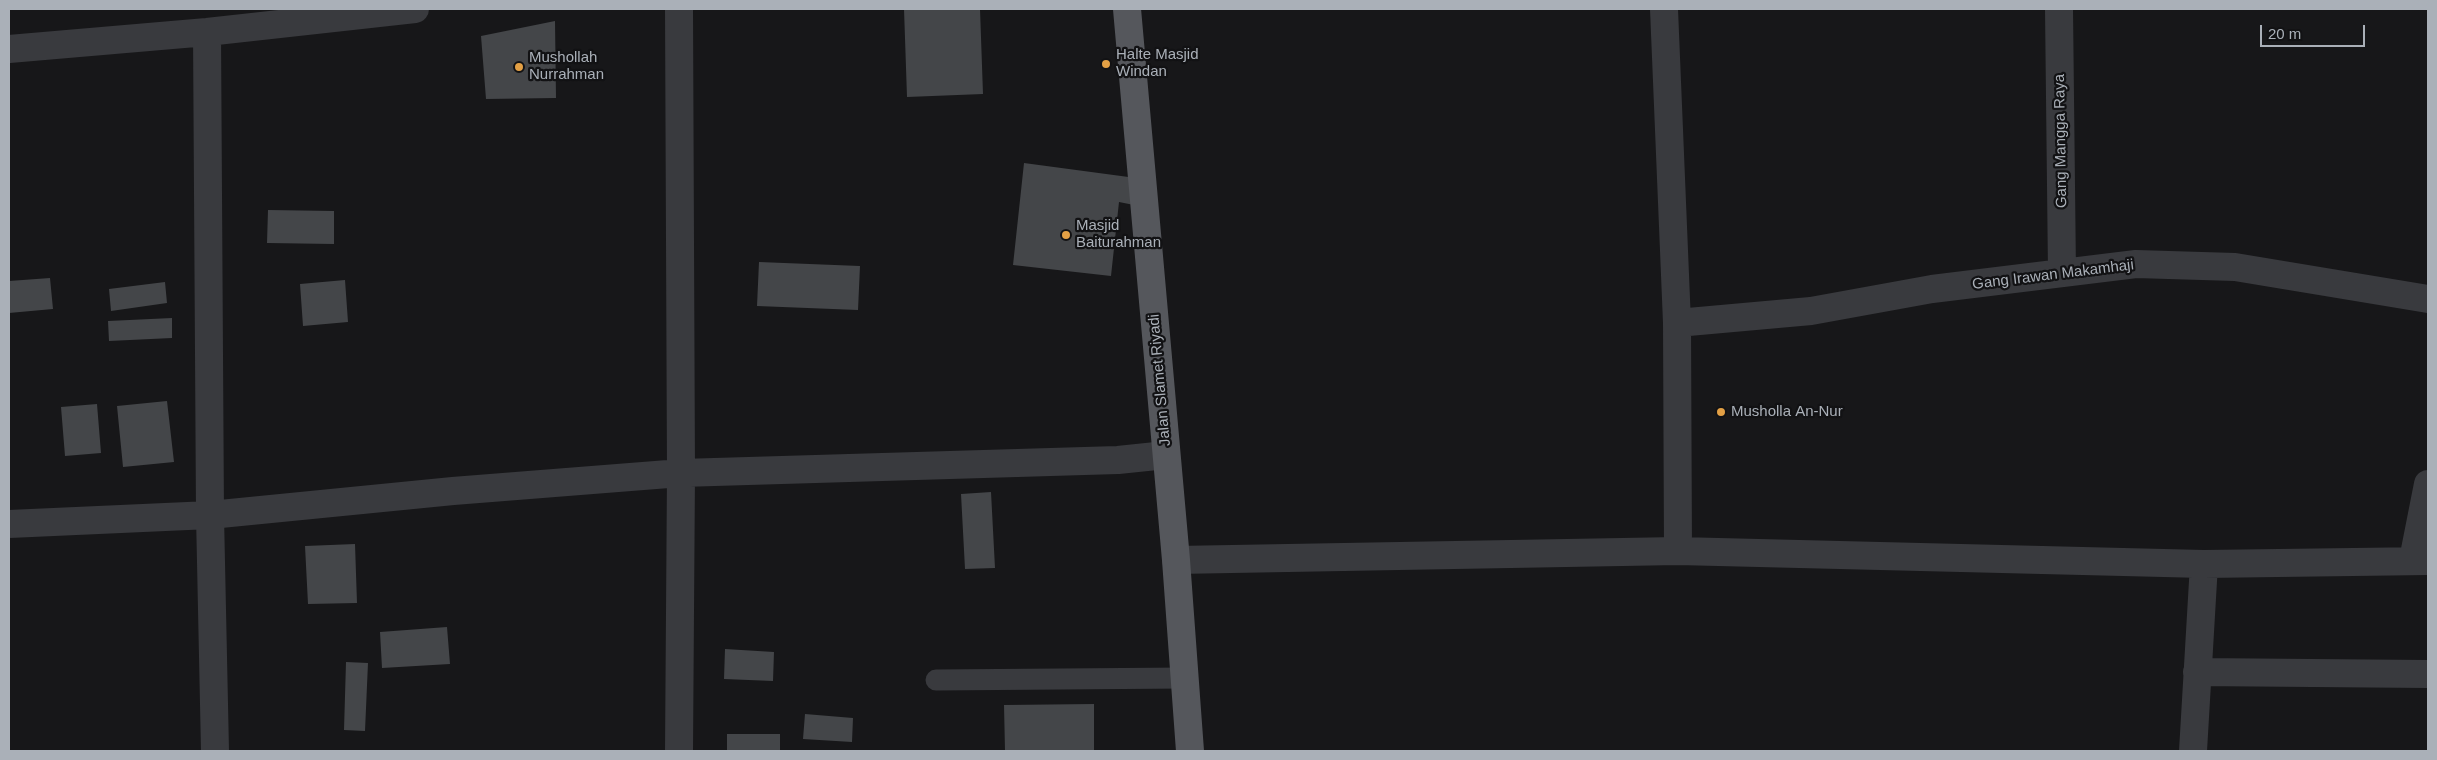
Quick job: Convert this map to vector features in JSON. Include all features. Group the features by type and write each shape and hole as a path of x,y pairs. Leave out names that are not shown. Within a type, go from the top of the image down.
{"main road":[{"name":"Jalan Slamet Riyadi","path":"1127,9 1176,560 1190,751"}],"street":[{"path":"9,49 207,32 415,9"},
{"path":"678,751 681,473 679,9"},
{"path":"1664,9 1678,323 1678,551"},
{"name":"Gang Mangga Raya","path":"2060,9 2062,273"},
{"path":"207,32 210,515 215,751"},
{"name":"Gang Irawan Makamhaji","path":"1678,323 1811,311 1932,289 2136,264 2235,267 2428,299"},
{"path":"9,524 210,515 452,491 681,473 1118,460 1166,455"},
{"path":"1176,560 1678,551 2204,564 2421,561 2428,484"},
{"path":"2193,751 2204,564"},
{"path":"2197,672 2428,674"}],"lane":[{"path":"936,680 1184,678"}],"building":[{"path":"904,9 980,9 983,94 907,97"},
{"name":"Mushollah Nurrahman","path":"555,21 556,98 486,99 481,36"},
{"name":"Masjid Baiturahman","path":"1024,163 1136,178 1134,205 1119,202 1111,276 1013,265"},
{"path":"268,210 334,211 334,244 267,243"},
{"path":"759,262 860,266 858,310 757,306"},
{"path":"50,278 53,309 9,313 9,281"},
{"path":"345,280 348,322 303,326 300,284"},
{"path":"165,282 167,303 111,311 109,289"},
{"path":"172,318 172,338 109,341 108,321"},
{"path":"167,401 174,462 123,467 117,406"},
{"path":"97,404 101,453 65,456 61,407"},
{"path":"991,492 995,568 965,569 961,494"},
{"path":"355,544 357,603 308,604 305,546"},
{"path":"447,627 450,664 382,668 380,632"},
{"path":"725,649 774,652 773,681 724,679"},
{"path":"346,662 368,663 365,731 344,730"},
{"path":"1094,704 1094,751 1005,751 1004,705"},
{"path":"805,714 853,718 852,742 803,739"},
{"path":"727,734 780,734 780,751 727,751"}],"place":[{"name":"Halte Masjid Windan","path":"1106,64"},
{"name":"Mushollah Nurrahman","path":"519,67"},
{"name":"Masjid Baiturahman","path":"1066,235"},
{"name":"Musholla An-Nur","path":"1721,412"}]}
